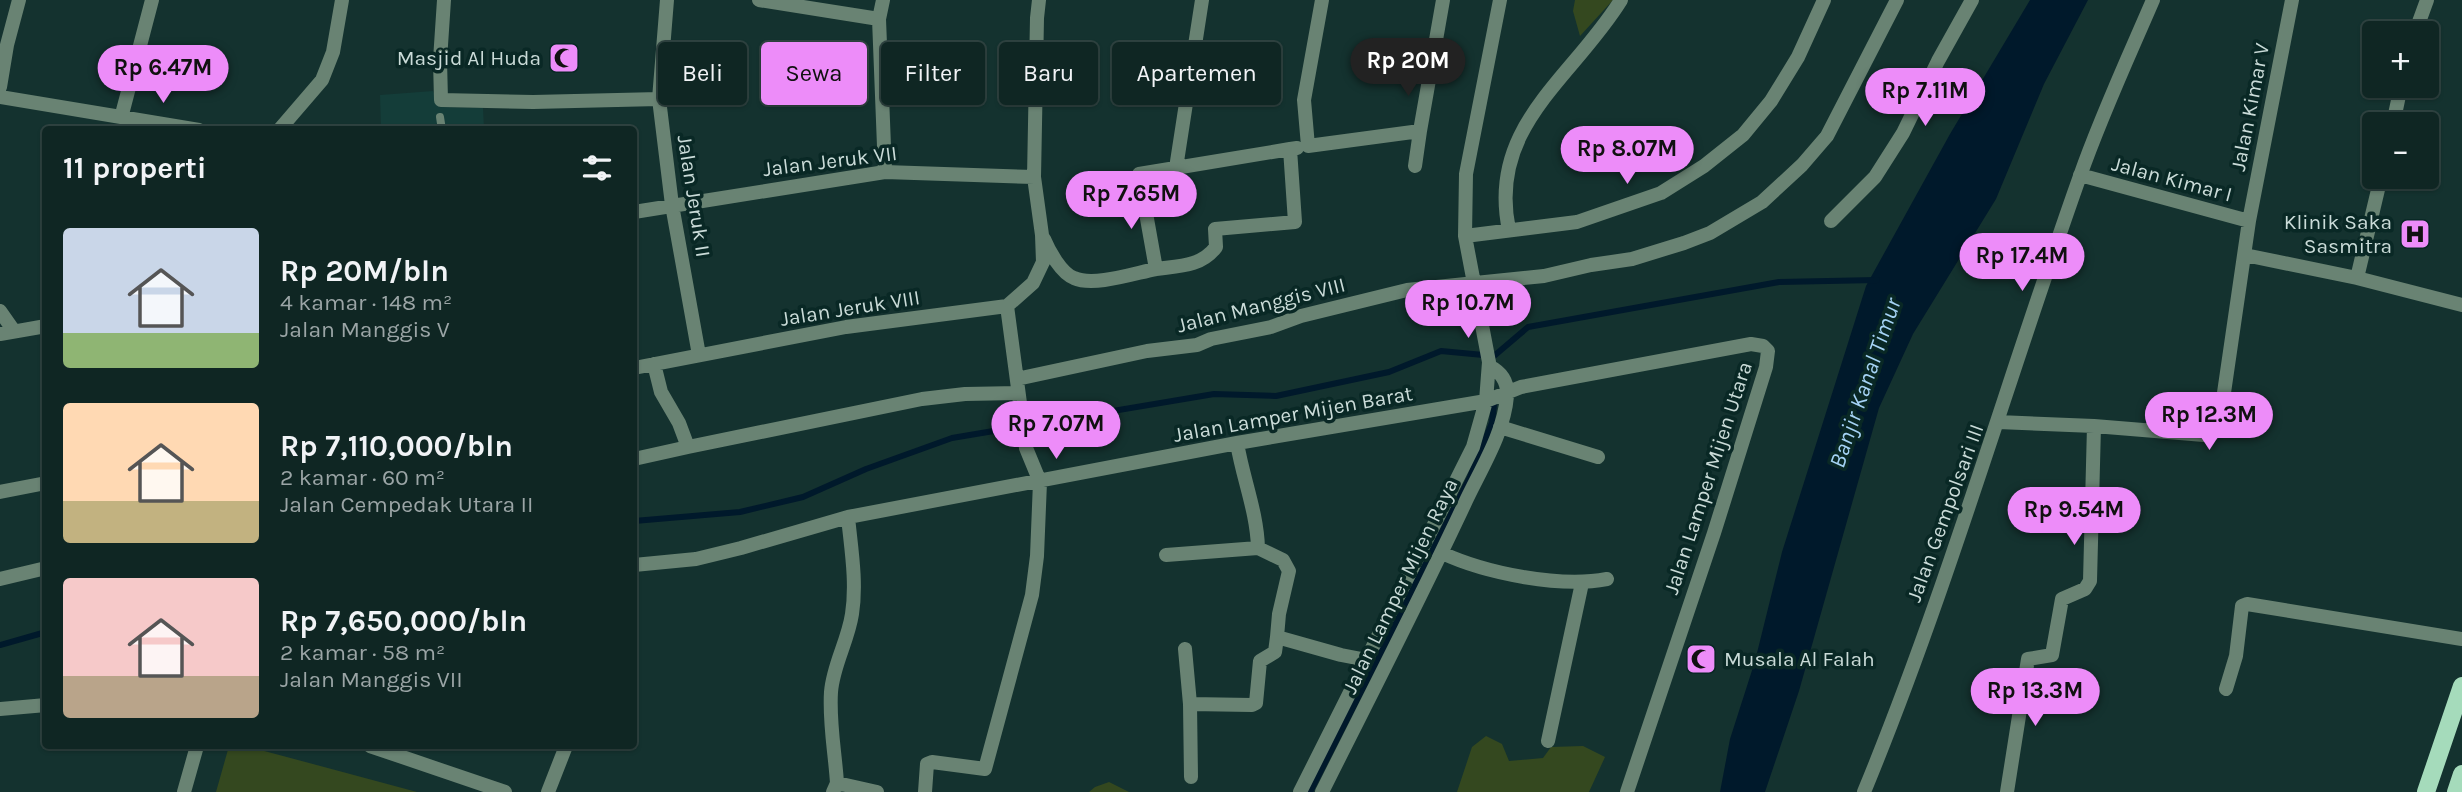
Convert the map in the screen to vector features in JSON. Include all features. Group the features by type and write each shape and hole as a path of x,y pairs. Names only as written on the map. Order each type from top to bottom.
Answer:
{"main road":[{"path":"2426,792 2457,718 2462,685"},
{"path":"2456,792 2462,774"}],"street":[{"path":"0,87 7,45 19,0"},
{"path":"121,124 152,0"},
{"path":"282,126 322,80 332,52 342,0"},
{"path":"444,0 440,60 441,100 533,102 658,99"},
{"name":"Jalan Jeruk II","path":"664,42 667,0"},
{"path":"759,0 879,19"},
{"path":"883,0 879,19 885,172"},
{"path":"925,792 927,764 932,762 982,770 987,766 1032,594 1037,556 1040,482 1026,448 1007,306 1033,283 1043,262 1034,177 1039,0"},
{"path":"1176,168 1202,0"},
{"path":"1308,142 1304,100 1322,0"},
{"path":"1415,166 1443,0"},
{"path":"1300,792 1473,447 1486,401 1489,364 1465,236 1465,174 1500,0"},
{"path":"1509,230 1504,206 1505,181 1510,157 1521,130 1535,108 1589,46 1621,0"},
{"path":"1465,236 1577,222 1661,193 1704,166 1743,135 1771,100 1798,57 1824,0"},
{"name":"Jalan Manggis VIII","path":"637,458 922,399 1018,386 1147,351 1197,345 1211,339 1271,327 1301,316 1407,290 1544,276 1657,252 1710,233 1762,202 1802,165 1827,136 1897,0"},
{"path":"1831,221 1854,200 1882,166 1903,132 1972,0"},
{"path":"1997,422 2080,175 2154,0"},
{"name":"Jalan Kimar V","path":"2249,221 2292,0"},
{"path":"2419,21 2427,0"},
{"path":"0,97 121,124 147,126"},
{"name":"Jalan Jeruk II","path":"660,105 672,205 699,355"},
{"path":"1156,270 1138,176 1140,173 1290,149 1308,142 1420,131"},
{"path":"1042,235 1066,273 1073,278 1100,280 1193,264 1208,256 1216,247 1215,229 1294,222 1290,149"},
{"name":"Jalan Jeruk VII","path":"637,211 885,172 1034,177"},
{"name":"Jalan Kimar I","path":"2080,175 2249,221 2245,255"},
{"path":"2357,278 2378,189"},
{"path":"2245,255 2357,278 2462,305"},
{"name":"Jalan Gempolsari III","path":"1864,792 1937,599 1997,422 2204,435 2215,432 2221,420 2245,255"},
{"name":"Jalan Jeruk VIII","path":"637,367 846,327 1007,306"},
{"path":"0,311 7,332 42,327"},
{"name":"Jalan Lamper Mijen Utara","path":"1507,394 1521,387 1751,344 1763,346 1768,351 1766,367 1714,533 1626,792"},
{"path":"654,364 661,392 679,423 688,447"},
{"path":"1489,364 1502,375 1507,394"},
{"name":"Jalan Lamper Mijen Barat","path":"637,565 707,556 848,517 1237,443 1486,401 1507,394"},
{"name":"Jalan Lamper Mijen Raya","path":"1322,792 1441,553 1500,427 1507,394"},
{"path":"2007,792 2028,659 2052,655 2062,599 2085,589 2090,581 2094,426"},
{"path":"1500,427 1598,457"},
{"path":"1237,443 1247,491 1253,503 1258,548"},
{"path":"0,492 42,483"},
{"path":"848,517 853,611 848,637 831,688 830,722 835,788 877,792"},
{"path":"1166,555 1258,548 1283,560 1289,571 1279,614 1275,652 1260,661 1256,703 1190,705"},
{"path":"1441,553 1466,564 1539,579 1582,583 1607,579"},
{"path":"0,579 42,569"},
{"path":"1548,741 1582,583"},
{"path":"2226,689 2236,656 2242,606 2247,604 2462,639"},
{"path":"1277,637 1367,660"},
{"path":"1185,649 1190,705 1191,777"},
{"path":"0,709 42,705"},
{"path":"184,792 196,749"},
{"path":"379,749 505,792"},
{"path":"548,792 565,749"}],"lane":[{"path":"440,117 441,126"}],"shaded area":[{"path":"433,91 439,107 483,108 484,126 381,126 380,95"}],"green space":[{"path":"1575,0 1613,0 1580,36 1573,11"},
{"path":"1486,736 1502,744 1509,761 1543,758 1551,747 1583,746 1605,757 1589,792 1457,792 1472,747"},
{"path":"228,749 257,749 417,792 216,792"},
{"path":"1109,782 1129,792 1089,792 1095,787"}],"water":[{"name":"Banjir Kanal Timur","path":"2030,0 2088,0 2044,84 1996,199 1913,334 1879,408 1799,691 1765,792 1720,792 1730,739 1755,661 1782,552 1866,286 1950,134"}],"waterway":[{"path":"637,521 740,512 803,497 866,469 952,438 1214,394 1276,396 1389,372 1441,351 1494,356 1528,327 1779,282 1877,280"},
{"path":"1310,792 1470,477 1492,423 1494,405"},
{"path":"0,645 42,633"}],"place":[{"name":"Masjid Al Huda","path":"564,58"},
{"name":"Klinik Saka Sasmitra","path":"2415,234"},
{"name":"Musala Al Falah","path":"1701,659"}]}
